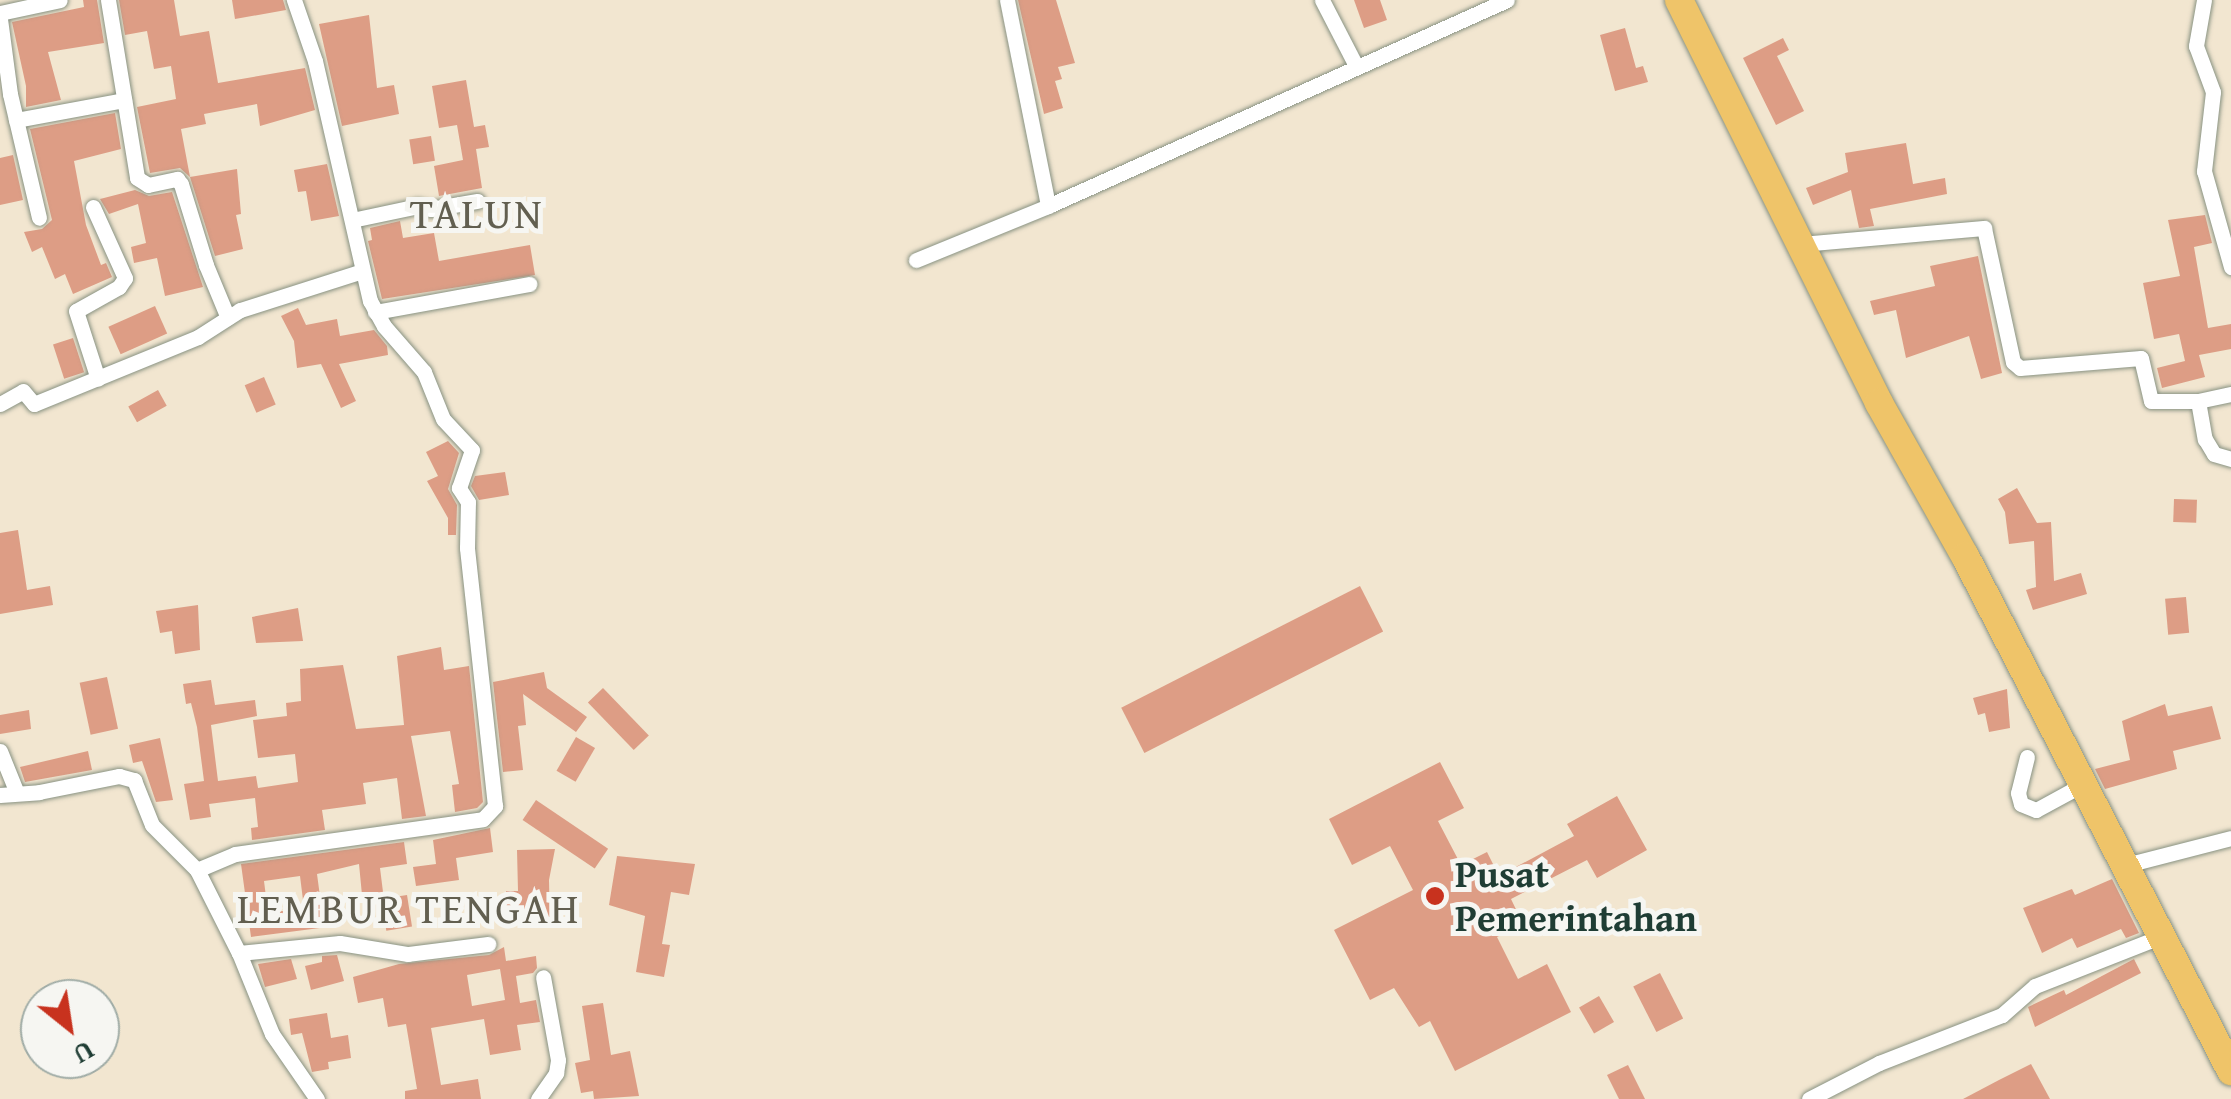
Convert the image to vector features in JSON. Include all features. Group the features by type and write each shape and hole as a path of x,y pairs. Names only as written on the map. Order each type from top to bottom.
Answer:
{"highway":[{"path":"1679,0 1879,403 1965,556 2231,1072"}],"street":[{"path":"39,218 16,120 5,95 0,16 60,0"},
{"path":"108,0 137,178 148,184 177,179 182,184 206,265 228,318"},
{"path":"197,870 235,854 483,819 494,811 467,548 468,502 459,488 472,450 443,420 424,372 375,312 362,271 315,60 294,0"},
{"path":"1007,0 1048,206"},
{"path":"1322,0 1356,66"},
{"path":"916,260 1048,206 1507,0"},
{"path":"2204,0 2196,46 2213,92 2204,171 2231,267"},
{"path":"16,120 124,100"},
{"path":"352,220 418,206 432,209 476,200"},
{"path":"94,207 125,278 120,287 76,311 98,379"},
{"path":"1800,244 1984,228 1990,240 2008,353 2020,368 2134,356 2143,365 2151,401 2198,401 2231,394"},
{"path":"0,404 24,391 34,404 198,337 228,318 298,288 362,271"},
{"path":"375,312 529,284"},
{"path":"2198,401 2205,439 2214,454 2231,460"},
{"path":"0,751 8,794 127,777 138,785 152,825 197,870 272,1034 317,1099"},
{"path":"2027,757 2018,793 2022,804 2036,810 2082,785"},
{"path":"2126,865 2231,838"},
{"path":"1810,1099 1879,1063 2002,1015 2036,986 2162,936"},
{"path":"238,953 340,943 408,954 488,944"},
{"path":"538,1099 556,1072 558,1060 543,977"}],"building":[{"path":"83,0 97,0 104,43 48,52 61,100 26,107 26,86 12,22 84,7"},
{"path":"119,0 174,0 180,36 209,31 218,83 305,68 315,110 260,126 257,104 204,114 206,124 181,129 190,177 180,168 150,173 137,107 176,99 171,66 154,69 147,31 125,35"},
{"path":"232,0 283,0 286,10 235,19"},
{"path":"1018,0 1056,0 1075,63 1058,67 1062,79 1055,81 1063,108 1044,114"},
{"path":"1354,0 1380,0 1387,20 1364,28"},
{"path":"369,15 377,88 394,85 399,114 342,126 319,24"},
{"path":"1625,28 1636,68 1643,66 1648,82 1615,91 1600,35"},
{"path":"1783,38 1789,50 1777,56 1804,111 1776,125 1743,58"},
{"path":"466,80 474,127 485,125 489,147 476,149 482,188 439,196 434,166 463,160 457,125 439,128 432,86"},
{"path":"115,113 121,149 74,161 86,225 101,265 106,263 112,277 73,294 65,274 55,279 42,247 32,252 24,232 42,229 52,220 30,129"},
{"path":"431,136 435,161 413,164 409,139"},
{"path":"1906,143 1913,184 1945,178 1947,194 1870,209 1874,226 1859,228 1851,190 1813,205 1806,188 1848,172 1845,153"},
{"path":"13,155 23,200 0,205 0,158"},
{"path":"327,164 339,216 311,221 306,191 298,192 294,170"},
{"path":"237,169 241,214 236,215 243,249 215,256 190,177"},
{"path":"135,190 149,196 172,192 203,287 165,296 157,258 134,263 131,247 146,243 138,204 109,214 100,199"},
{"path":"2205,215 2212,243 2194,247 2208,328 2231,324 2231,349 2199,355 2205,377 2162,388 2157,368 2185,361 2179,334 2154,339 2143,283 2180,276 2168,220"},
{"path":"400,221 403,238 434,233 439,261 530,245 535,275 382,299 368,241 372,240 370,228"},
{"path":"1978,256 2002,373 1981,379 1969,336 1906,358 1896,310 1874,315 1870,301 1935,286 1930,266"},
{"path":"155,306 167,333 121,354 108,327"},
{"path":"298,308 306,325 337,319 340,336 374,330 387,346 388,355 339,364 356,401 341,408 321,364 297,368 294,341 281,316"},
{"path":"73,338 84,372 64,379 53,344"},
{"path":"264,377 276,405 256,413 245,385"},
{"path":"158,390 167,406 137,422 128,406"},
{"path":"448,441 459,453 448,489 457,505 456,535 448,535 448,518 427,481 438,476 426,452"},
{"path":"505,472 509,495 479,500 471,486 475,476"},
{"path":"2017,488 2037,523 2051,522 2054,581 2081,573 2087,594 2033,610 2026,590 2036,587 2034,541 2009,544 2005,512 1998,499"},
{"path":"2174,499 2197,500 2196,523 2173,522"},
{"path":"18,530 27,590 50,586 53,605 0,614 0,533"},
{"path":"1360,586 1383,631 1144,753 1121,708"},
{"path":"2186,597 2189,633 2168,635 2165,599"},
{"path":"198,605 200,650 175,654 172,631 160,633 156,611"},
{"path":"298,608 303,641 256,643 252,617"},
{"path":"441,647 444,670 469,666 483,802 477,808 455,812 452,785 459,784 450,731 411,736 426,816 402,819 397,778 363,783 366,804 322,810 325,830 252,840 251,828 258,827 255,798 209,804 211,817 190,820 184,784 204,781 197,727 191,703 186,704 183,684 211,680 215,705 255,700 257,716 211,725 218,781 256,776 258,788 298,782 295,754 258,758 253,720 287,716 286,703 301,701 300,669 343,665 356,729 404,725 397,656"},
{"path":"544,672 547,688 587,717 576,732 523,694 526,725 518,726 523,770 503,772 493,682"},
{"path":"107,677 118,729 91,735 80,683"},
{"path":"603,688 649,735 634,750 588,703"},
{"path":"2007,689 2010,728 1989,732 1985,713 1978,715 1973,698"},
{"path":"2165,704 2168,716 2212,706 2221,739 2173,751 2177,769 2105,789 2095,769 2130,760 2122,721"},
{"path":"29,710 31,729 0,734 0,715"},
{"path":"576,737 595,748 576,782 556,771"},
{"path":"160,738 173,800 156,802 142,761 133,763 129,745"},
{"path":"88,751 92,770 25,782 20,767"},
{"path":"1440,762 1464,808 1438,821 1461,865 1487,852 1499,876 1574,836 1567,824 1617,796 1647,850 1597,878 1587,860 1511,899 1523,924 1497,937 1518,979 1547,964 1571,1012 1455,1071 1430,1021 1419,1027 1394,988 1370,1000 1334,930 1413,890 1390,846 1352,865 1329,819"},
{"path":"536,800 608,849 595,869 523,820"},
{"path":"490,828 493,852 456,858 459,880 416,886 413,867 436,864 433,840"},
{"path":"404,842 407,864 380,868 383,892 362,895 359,864 317,874 321,904 343,901 343,925 251,937 241,864","holes":["300,876 304,908 268,913 264,881"]},
{"path":"555,849 549,880 550,926 530,927 530,910 506,911 506,891 518,891 517,850"},
{"path":"617,856 695,864 689,895 671,892 662,944 670,945 664,977 636,972 645,916 609,905"},
{"path":"2112,879 2139,933 2126,938 2121,929 2077,948 2072,938 2042,953 2023,908 2072,889 2075,895"},
{"path":"407,895 412,927 386,931 381,899"},
{"path":"504,947 506,961 536,956 537,968 533,973 516,976 520,1003 536,1000 540,1022 517,1025 521,1050 490,1055 484,1019 431,1028 441,1085 478,1079 481,1099 405,1099 405,1091 417,1089 406,1024 388,1027 383,998 358,1003 353,977 399,964 489,955","holes":["500,969 505,1000 472,1006 467,975"]},
{"path":"337,955 344,981 311,990 305,966 322,962 322,956"},
{"path":"291,959 297,979 265,987 258,964"},
{"path":"2134,959 2141,973 2035,1027 2028,1007 2064,990 2066,995"},
{"path":"1660,973 1683,1018 1656,1032 1633,987"},
{"path":"1599,996 1614,1022 1594,1033 1579,1008"},
{"path":"603,1003 611,1055 630,1051 639,1096 594,1099 593,1091 581,1093 575,1063 590,1060 582,1006"},
{"path":"327,1013 331,1038 348,1035 351,1058 328,1062 329,1069 312,1072 302,1033 291,1035 289,1019"},
{"path":"2031,1064 2050,1099 1963,1099 1999,1080"},
{"path":"1628,1065 1645,1099 1619,1099 1607,1075"}],"place":[{"name":"Pusat Pemerintahan","path":"1435,896"}],"district":[{"name":"TALUN","path":"477,213"},
{"name":"LEMBUR TENGAH","path":"409,908"}]}
